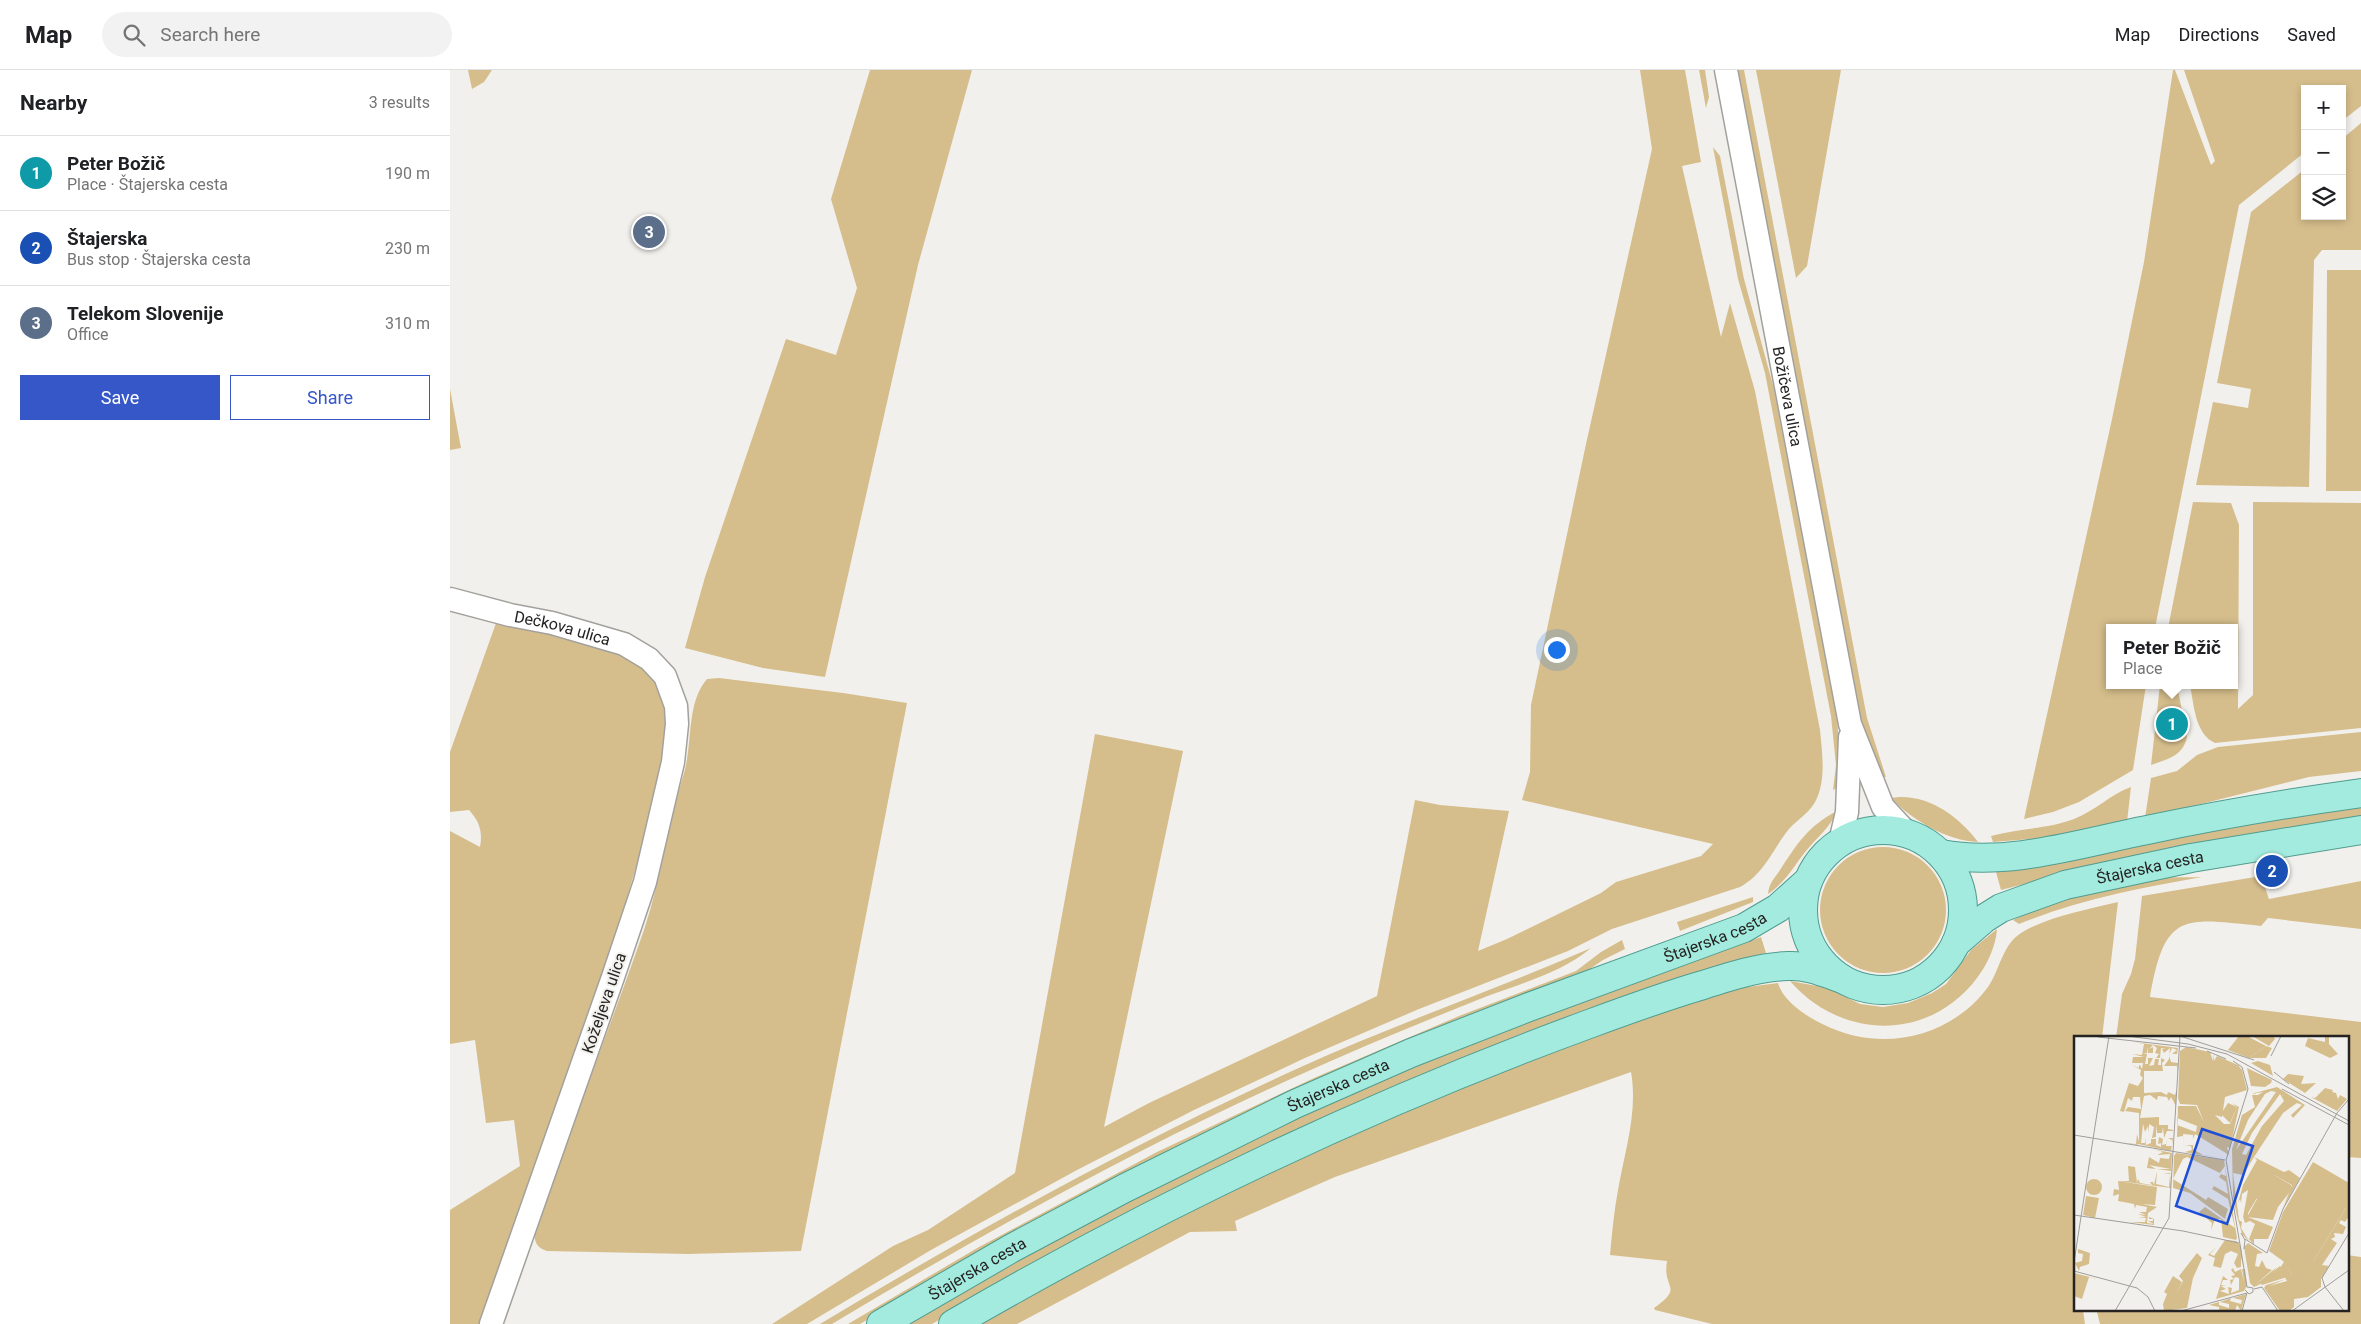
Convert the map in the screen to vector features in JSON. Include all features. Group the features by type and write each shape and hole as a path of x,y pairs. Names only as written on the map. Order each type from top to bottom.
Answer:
{"main road":[{"path":"1941,854 1981,858 2034,852 2212,817 2361,793"},
{"name":"Štajerska cesta","path":"880,1324 1069,1217 1238,1131 1353,1078 1479,1026 1736,932 1778,908 1808,880 1821,858 1840,842 1857,834 1873,830 1907,833 1922,840 1941,854 1954,872 1962,894 1962,919 1956,943"},
{"name":"Štajerska cesta","path":"954,1324 1127,1228 1244,1170 1377,1109 1503,1057 1681,991 1743,973 1777,967 1801,966 1872,989 1888,990 1906,986 1921,980 1936,970 1956,943 1984,918 2001,908 2056,887 2175,861 2361,830"},
{"name":"Štajerska cesta","path":"1808,880 1803,906 1806,931 1812,948 1820,960 1840,978"}],"street":[{"name":"Božičeva ulica","path":"1726,70 1850,724 1883,808 1907,833"},
{"name":"Dečkova ulica","path":"450,599 510,616 552,623 624,644 649,658 665,676"},
{"name":"Koželjeva ulica","path":"491,1324 614,977 645,882 673,762 677,724 676,706 665,676"},
{"name":"Božičeva ulica","path":"1840,842 1847,812 1850,724"}],"shaded area":[{"path":"468,70 492,70 484,82 472,89"},
{"path":"870,70 972,70 918,265 825,677 763,668 685,648 705,577 786,339 836,355 857,288 831,199"},
{"path":"1640,70 1685,70 1701,162 1682,166 1721,337 1730,303 1755,391 1820,730 1823,764 1822,782 1815,803 1789,829 1768,861 1756,875 1740,887 1612,929 1568,951 1419,1009 1305,1058 1194,1110 1077,1170 931,1250 807,1324 772,1324 893,1246 928,1230 1015,1173 1095,734 1183,751 1104,1127 1149,1103 1377,996 1415,800 1440,805 1509,811 1478,951 1507,939 1601,893 1616,882 1701,856 1713,844 1522,800 1530,772 1531,705 1586,444 1652,149"},
{"path":"1699,70 1705,70 1709,97 1706,108"},
{"path":"1738,70 1744,70 1867,718 1886,777 1879,777 1861,718"},
{"path":"1756,70 1841,70 1807,266 1796,278"},
{"path":"2173,70 2175,70 2211,165 2215,161 2184,70 2361,70 2361,106 2346,118 2346,85 2301,85 2301,155 2239,205 2156,624 2106,624 2106,689 2145,689 2133,770 2079,802 2053,812 2024,819 2112,419 2144,262"},
{"path":"2361,123 2361,250 2322,250 2314,260 2309,487 2196,485 2213,402 2248,408 2251,389 2217,383 2251,212 2301,172 2301,220 2346,220 2346,136"},
{"path":"1713,147 1720,156 1744,279 1774,389 1837,714 1841,786 1833,790 1836,765 1831,716 1765,373 1738,279"},
{"path":"2327,270 2361,270 2361,491 2326,491"},
{"path":"450,389 461,448 450,450"},
{"path":"2193,502 2231,503 2239,525 2238,709 2253,695 2253,502 2361,503 2361,728 2215,743 2208,739 2199,726 2191,689 2238,689 2238,624 2169,624"},
{"path":"496,623 575,638 604,646 638,664 659,685 669,717 658,792 604,976 480,1324 450,1324 450,1210 520,1166 514,1120 486,1123 475,1040 450,1044 450,831 480,847 481,836 478,822 469,810 450,812 450,752"},
{"path":"719,678 907,703 801,1251 688,1254 547,1251 540,1248 537,1244 534,1231 631,968 650,911 687,761 696,700 700,689 707,679"},
{"path":"2160,689 2178,689 2187,737 2185,743 2182,749 2174,756 2151,765"},
{"path":"2361,732 2361,771 2309,777 2145,818 2151,778 2177,771 2197,755 2218,747"},
{"path":"2131,787 2127,822 2044,838 1993,842 1991,836 2054,825 2074,819"},
{"path":"1899,797 1922,800 1933,804 1962,824 1978,842 1954,838 1931,828 1909,814 1891,798"},
{"path":"2361,804 2361,819 2098,865 2001,890 1996,872 2154,839"},
{"path":"1837,811 1827,827 1785,879 1768,894 1772,881 1804,836 1818,823"},
{"path":"1883,847 1907,851 1928,865 1942,886 1946,910 1942,934 1928,955 1907,969 1883,973 1859,969 1838,955 1824,934 1820,910 1824,886 1838,865 1859,851"},
{"path":"2261,876 2269,899 2361,881 2361,929 2268,918 2261,926 2196,922 2182,926 2171,935 2163,948 2150,997 2361,1022 2361,1158 2348,1157 2348,1036 2116,1036 2122,994 2135,959 2142,896"},
{"path":"2202,877 2086,901 2019,924 2013,920 2044,906 2111,885 2152,878"},
{"path":"1753,897 1753,902 1680,931 1677,922"},
{"path":"2118,902 2102,1036 2074,1036 2074,1312 2083,1312 2085,1324 1712,1324 1655,1310 1654,1308 1663,1301 1670,1291 1666,1270 1667,1261 1610,1255 1613,1222 1632,1116 1633,1087 1631,1072 1335,1177 1235,1221 1237,1231 1190,1232 1017,1324 976,1324 1201,1203 1430,1098 1620,1024 1732,989 1778,983 1786,998 1807,1016 1831,1028 1852,1035 1874,1039 1895,1038 1917,1035 1937,1028 1973,1004 1988,987 2005,951 2021,933 2043,922"},
{"path":"1997,929 1990,955 1977,978 1957,999 1935,1014 1910,1023 1885,1026 1859,1023 1834,1014 1811,1000 1790,981 1828,988 1860,1004 1883,1007 1908,1003 1932,993 1946,984 1971,950"},
{"path":"1761,937 1766,953 1742,960 946,1316 932,1324 902,1324 994,1270 1289,1120 1486,1035"},
{"path":"1622,940 1625,949 1603,960 1584,973 983,1252 860,1324 848,1324 979,1247 1157,1152 1314,1078 1459,1016 1576,971 1601,952"},
{"path":"1591,948 1565,965 1536,979 1475,1001 1362,1047 1176,1133 1002,1225 832,1324 820,1324 994,1223 1171,1129 1292,1071 1366,1039"},
{"path":"2348,1255 2361,1257 2361,1324 2100,1324 2097,1312 2348,1312"}],"place":[{"name":"Telekom Slovenije","path":"649,232"},
{"name":"Peter Božič","path":"2172,724"},
{"name":"Štajerska","path":"2272,871"}]}
